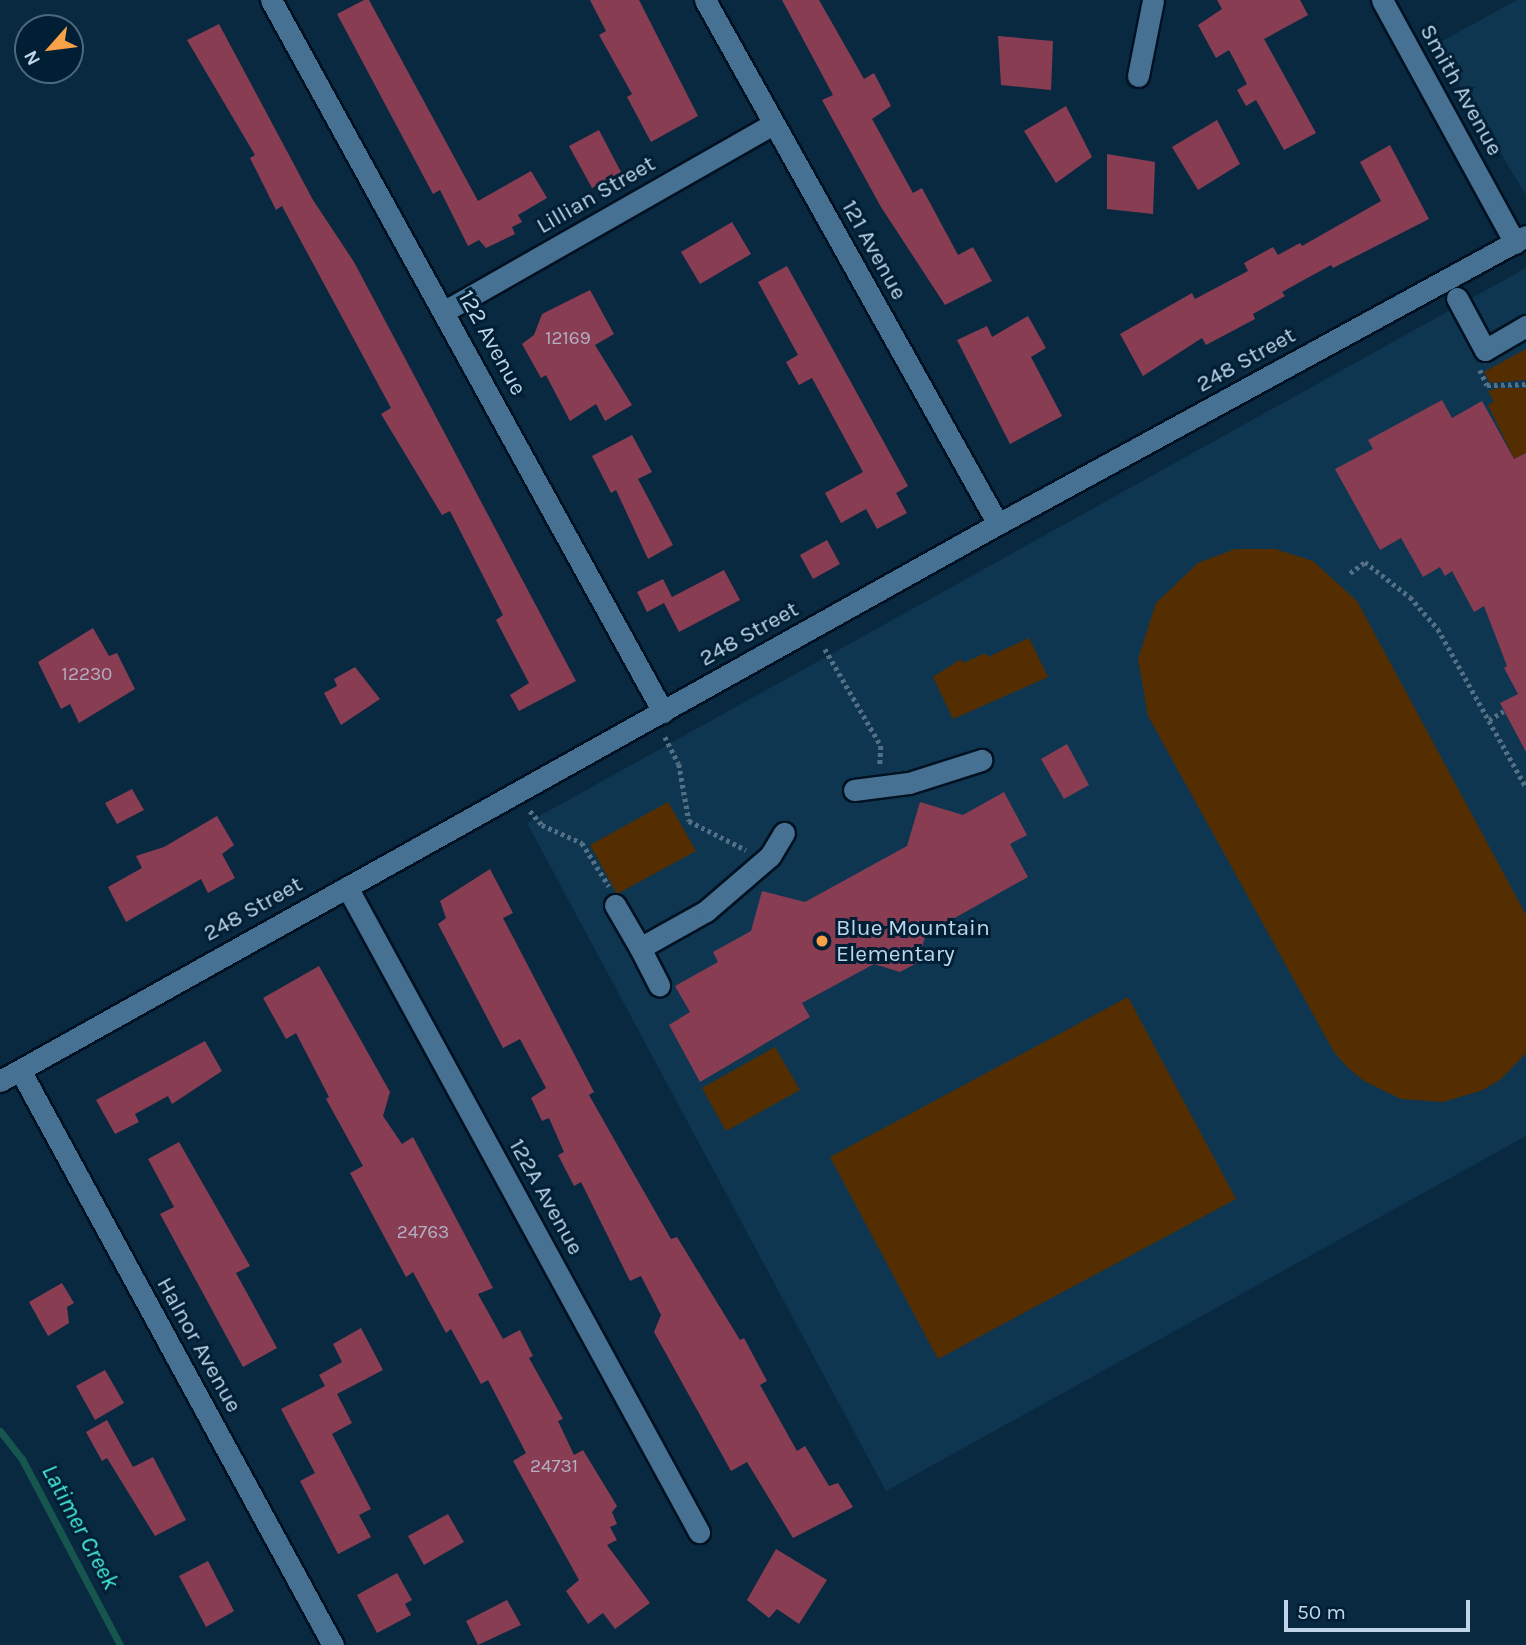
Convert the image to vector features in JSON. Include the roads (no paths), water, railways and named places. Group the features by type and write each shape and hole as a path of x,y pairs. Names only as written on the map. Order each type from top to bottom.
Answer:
{"street":[{"name":"122 Avenue","path":"271,0 445,311 663,712"},
{"name":"121 Avenue","path":"705,0 998,524"},
{"path":"1138,76 1153,0"},
{"name":"Smith Avenue","path":"1382,0 1520,240"},
{"name":"Lillian Street","path":"445,311 773,124"},
{"name":"248 Street","path":"0,1081 998,524 1520,240"},
{"path":"1457,298 1485,350 1526,326"},
{"path":"853,790 879,789 982,760"},
{"path":"640,948 706,911 765,861 784,834"},
{"name":"122A Avenue","path":"346,887 699,1532"},
{"path":"615,905 659,985"},
{"name":"Halnor Avenue","path":"20,1070 333,1645"}],"waterway":[{"name":"Latimer Creek","path":"0,1431 22,1459 120,1645"}],"place":[{"name":"Blue Mountain Elementary","path":"822,941"}]}
